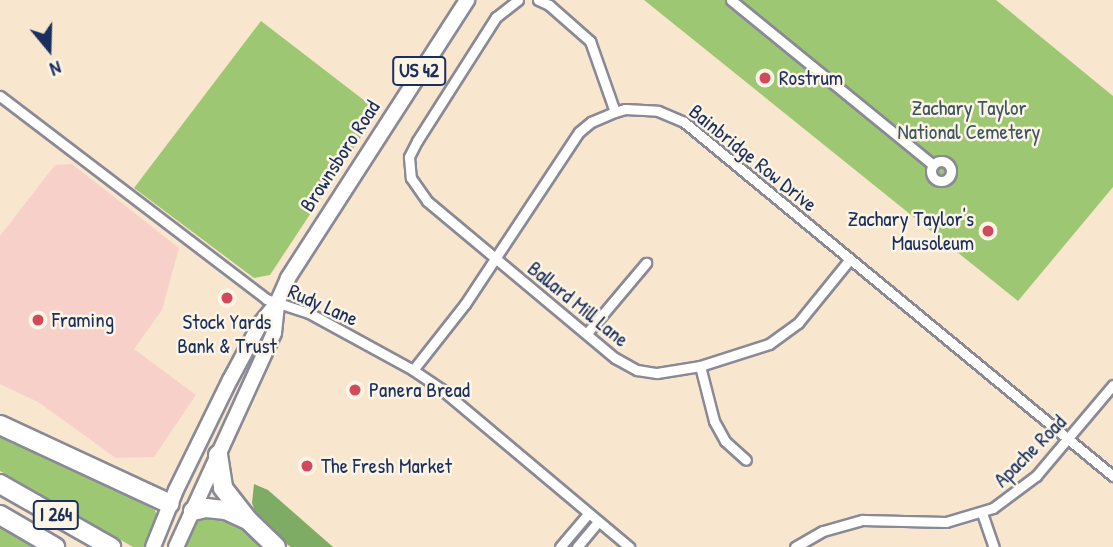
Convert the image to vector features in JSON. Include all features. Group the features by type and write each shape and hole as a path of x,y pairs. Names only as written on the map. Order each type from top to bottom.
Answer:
{"highway":[{"path":"0,425 170,504"},
{"path":"218,455 223,488 248,520 276,547"},
{"name":"I 264","path":"0,484 111,547"},
{"path":"193,511 206,508 226,510 248,520"},
{"name":"I 264","path":"0,515 55,547"}],"main road":[{"name":"Brownsboro Road","path":"155,541 170,504 250,342 277,303 321,224 467,0"},
{"name":"Brownsboro Road","path":"176,547 274,333 277,303"},
{"path":"170,504 193,511"}],"street":[{"name":"Ballard Mill Lane","path":"517,0 496,17 430,118 412,149 409,173 427,201 614,358 637,370 657,373 700,366 753,350 782,336 797,323 850,259"},
{"path":"538,0 550,5 590,41 615,112"},
{"path":"731,0 933,165"},
{"name":"Rudy Lane","path":"0,96 265,299 309,313 413,370 441,389 629,547"},
{"name":"Bainbridge Row Drive","path":"413,370 449,326 574,138 591,122 615,112 658,110 684,122 1113,476"},
{"path":"587,333 646,263"},
{"path":"700,366 714,421 725,441 746,460"},
{"name":"Apache Road","path":"795,547 823,531 862,520 946,522 982,513 1021,490 1069,439 1113,385"},
{"path":"982,513 994,547"},
{"path":"560,547 588,514"},
{"path":"577,547 598,522"}],"shaded area":[{"path":"72,164 179,248 162,310 134,349 196,395 154,457 116,458 38,402 0,384 0,236 55,165"}],"green space":[{"name":"Zachary Taylor National Cemetery","path":"644,0 996,0 1113,96 1113,187 1018,301"},
{"path":"261,21 378,111 270,275 254,278 134,188"},
{"path":"0,432 155,510 158,518 144,547 133,547 0,471"},
{"path":"254,484 268,490 333,547 291,547 260,526 252,503"},
{"path":"200,515 217,516 245,528 264,547 186,547"},
{"path":"0,527 35,547 0,547"}],"place":[{"name":"Rostrum","path":"765,78"},
{"name":"Zachary Taylor's Mausoleum","path":"988,231"},
{"name":"Stock Yards Bank & Trust","path":"227,298"},
{"name":"Framing","path":"38,320"},
{"name":"Panera Bread","path":"355,390"},
{"name":"The Fresh Market","path":"307,466"}]}
